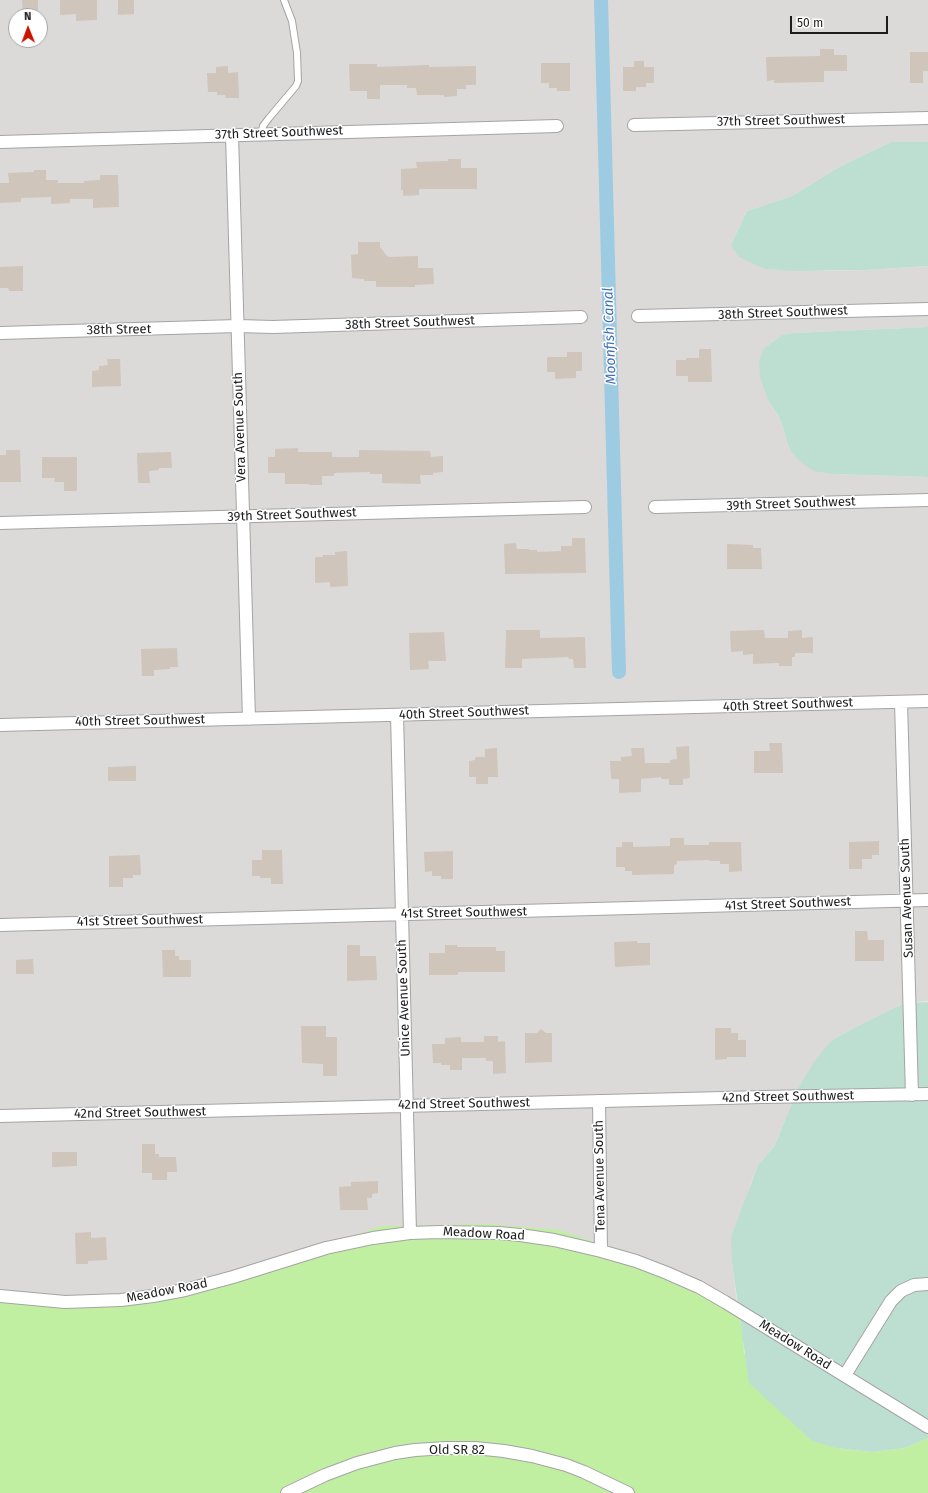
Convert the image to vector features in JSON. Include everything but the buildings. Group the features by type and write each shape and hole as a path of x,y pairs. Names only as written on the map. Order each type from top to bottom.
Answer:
{"street":[{"name":"37th Street Southwest","path":"634,125 928,118"},
{"name":"37th Street Southwest","path":"0,142 558,126"},
{"name":"Vera Avenue South","path":"232,135 249,718"},
{"name":"38th Street Southwest","path":"638,316 928,309"},
{"name":"38th Street Southwest","path":"238,326 288,326 581,317"},
{"name":"38th Street","path":"0,333 238,326"},
{"name":"39th Street Southwest","path":"655,507 928,500"},
{"name":"39th Street Southwest","path":"0,523 584,507"},
{"name":"40th Street Southwest","path":"0,725 928,701"},
{"name":"Susan Avenue South","path":"901,702 912,1095"},
{"name":"Unice Avenue South","path":"397,715 410,1233"},
{"name":"41st Street Southwest","path":"0,925 928,900"},
{"name":"42nd Street Southwest","path":"0,1116 928,1094"},
{"name":"Tena Avenue South","path":"599,1101 601,1251"},
{"name":"Meadow Road","path":"0,1296 65,1302 83,1302 153,1296 185,1290 233,1277 326,1248 373,1238 410,1233 500,1233 554,1240 601,1251 661,1270 699,1288 726,1302 928,1427"},
{"path":"845,1375 891,1301 901,1291 914,1285 928,1284"},
{"name":"Old SR 82","path":"287,1493 324,1475 370,1459 415,1450 447,1448 504,1451 532,1456 566,1465 628,1493"}],"lane":[{"path":"260,134 263,126 296,86 298,81 297,53 292,21 284,0"}],"shaded area":[{"path":"0,0 928,0 928,142 891,142 839,167 792,196 747,211 731,245 765,269 832,271 928,266 928,327 793,333 782,335 764,348 768,400 778,415 786,439 834,474 928,477 928,1001 904,1003 832,1040 798,1088 775,1145 758,1165 750,1185 732,1263 737,1302 721,1293 270,1266 176,1293 73,1299 0,1291"}],"green space":[{"path":"891,142 928,142 928,266 866,270 795,271 765,269 739,257 731,245 747,211 792,196 839,167"},
{"path":"928,327 928,477 834,474 814,471 803,464 792,453 778,415 768,400 760,377 759,361 764,348 782,335 793,333"},
{"path":"928,1002 928,1438 905,1448 872,1452 836,1448 812,1441 749,1383 732,1263 731,1237 758,1165 775,1145 798,1088 816,1059 832,1040 856,1027 904,1003"},
{"path":"488,1224 559,1230 629,1254 721,1293 737,1302 744,1353 836,1448 872,1452 905,1448 928,1438 928,1493 0,1493 0,1291 19,1297 139,1298 270,1266 381,1226"}],"waterway":[{"name":"Moonfish Canal","path":"601,0 619,672"}]}
